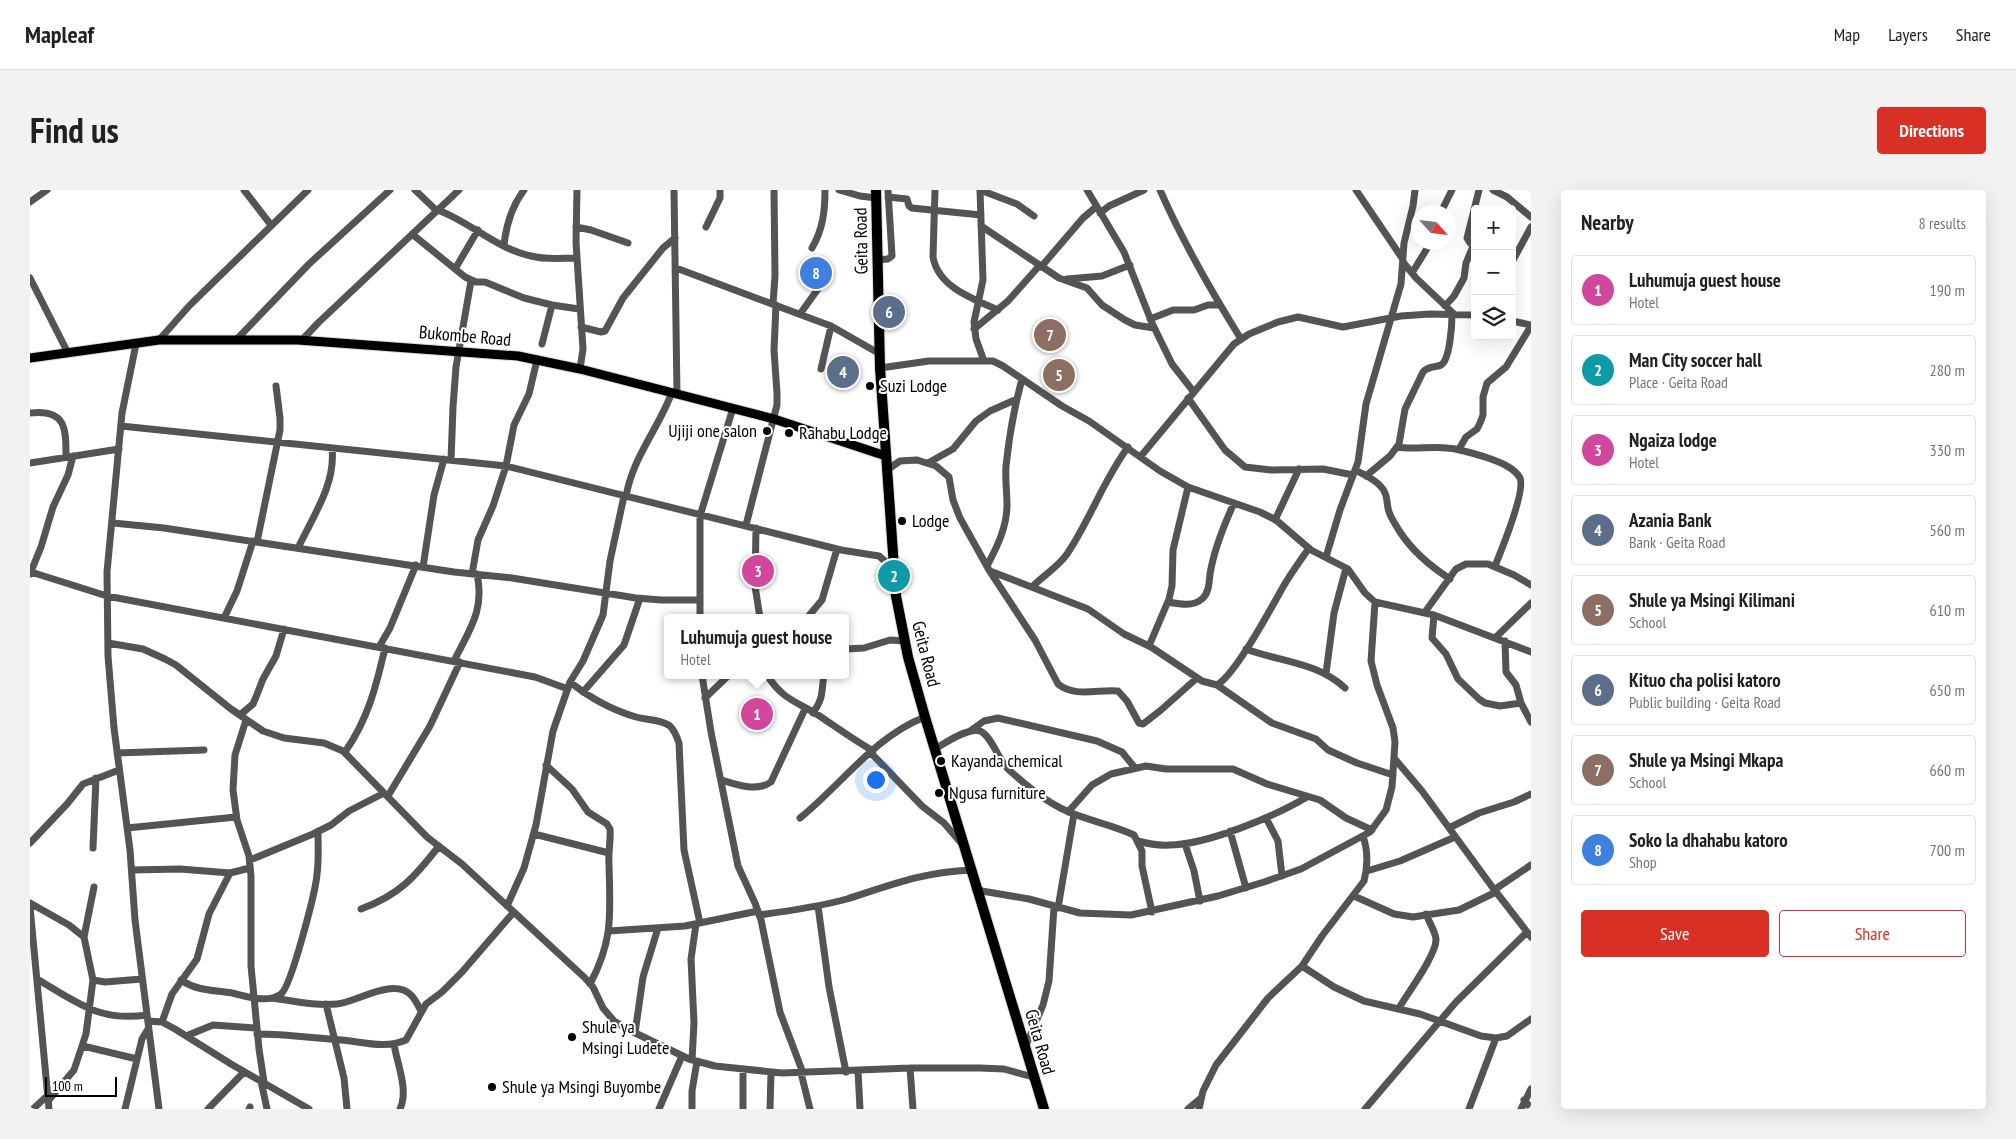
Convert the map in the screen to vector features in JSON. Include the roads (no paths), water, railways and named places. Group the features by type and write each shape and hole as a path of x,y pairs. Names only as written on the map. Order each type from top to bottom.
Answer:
{"highway":[{"name":"Geita Road","path":"876,194 880,368 896,596 905,641 934,749 1044,1109"}],"main road":[{"name":"Bukombe Road","path":"30,358 159,340 302,340 518,356 580,368 774,419 886,456"}],"street":[{"path":"30,202 47,190"},
{"path":"244,190 271,225"},
{"path":"159,340 190,305 308,190"},
{"path":"236,340 309,264 390,190"},
{"path":"415,190 437,210 504,245 531,256 578,258"},
{"path":"302,340 459,190"},
{"path":"504,245 508,222 513,208 524,190"},
{"path":"577,190 576,227 579,310 583,349 580,368"},
{"path":"507,906 524,868 534,834 553,730 569,686 583,661 603,615 610,561 630,479 643,447 674,393 676,268 674,190"},
{"path":"706,227 720,198 720,190"},
{"path":"746,525 774,419 778,393 774,350 776,268 774,190"},
{"path":"812,248 821,228 824,214 825,190"},
{"path":"839,190 860,196 876,194"},
{"path":"935,190 935,267 947,282 978,301 998,310"},
{"path":"984,360 974,329 983,280 980,190 1017,204 1034,216"},
{"path":"1087,190 1130,265 1150,319 1172,364 1216,438 1240,464 1252,469 1323,469 1366,476 1383,488 1386,493 1388,510 1400,532 1412,548 1424,561 1450,579"},
{"path":"974,329 1008,301 1083,218 1144,190"},
{"path":"1160,190 1219,305 1241,339"},
{"path":"1356,190 1412,273 1453,314"},
{"path":"1326,557 1360,452 1366,404 1401,284 1404,243 1415,190"},
{"path":"1444,205 1452,190"},
{"path":"1475,205 1479,190"},
{"path":"1493,190 1507,197 1531,218"},
{"path":"877,260 888,259 892,256 888,193 907,199 909,206 912,208 981,215"},
{"path":"1471,220 1466,238 1471,243"},
{"path":"981,226 1040,266 1064,280 1087,288 1107,309 1135,325 1154,328"},
{"path":"576,227 591,230 628,243"},
{"path":"1516,254 1531,227"},
{"path":"455,270 478,230"},
{"path":"412,234 455,270 472,281 485,282 524,298 579,310"},
{"path":"581,327 601,332 606,331 623,298 662,248 675,238"},
{"path":"1412,273 1425,250"},
{"path":"1444,306 1454,296 1464,278 1466,263 1471,250"},
{"path":"1064,280 1102,276 1130,265"},
{"path":"676,268 746,296 774,304 831,326 880,354"},
{"path":"800,314 826,276"},
{"path":"30,278 68,353"},
{"path":"345,752 361,728 368,711 377,684 382,648 420,566 434,495 448,459 459,351 472,281"},
{"path":"542,344 552,305"},
{"path":"1150,319 1173,310 1194,310 1219,305"},
{"path":"1366,476 1390,456 1397,447 1401,439 1405,409 1423,372 1426,368 1441,365 1444,362 1453,314"},
{"path":"1140,456 1234,344 1278,322 1298,317 1343,327 1390,317 1471,315"},
{"path":"1459,449 1466,437 1480,423 1483,397 1488,383 1506,367 1531,326 1516,322"},
{"path":"821,369 831,326"},
{"path":"136,344 130,366 121,426 108,572 108,643 116,753 132,870 134,920 159,1109"},
{"path":"132,870 180,869 230,873 331,825 349,811 386,795 430,726 476,620 480,598 475,574 478,540 493,506 506,466 514,425 529,394 537,360"},
{"path":"880,368 929,361 993,361 1004,366 1062,406 1089,421 1128,447 1160,471 1188,487 1260,512 1275,520 1309,548 1346,568 1352,573 1365,593 1375,602 1425,612 1531,652"},
{"path":"988,568 1005,524 1007,505 1006,468 1022,379"},
{"path":"224,618 237,590 255,541 278,441 280,418 276,386"},
{"path":"928,463 953,449 976,422 990,411 1017,399"},
{"path":"700,614 700,516 733,408"},
{"path":"30,413 52,414 59,418 65,430 69,457 68,475 50,515 41,546 30,573 108,596 540,678 569,686 636,717 671,727 676,734 679,744 684,850 698,923 692,959 694,1023 692,1109"},
{"path":"121,426 506,466 700,516 746,525 837,549 879,556 894,569"},
{"path":"1033,586 1066,556 1108,476 1128,447"},
{"path":"1397,447 1416,450 1435,447 1459,449 1501,463 1510,468 1520,478 1522,485 1517,504 1495,566"},
{"path":"298,548 324,498 334,461 332,448"},
{"path":"30,463 119,449"},
{"path":"887,470 900,461 917,460 928,463 945,472 949,477 953,500 960,518 988,568 1024,621 1058,684 1063,688 1079,692 1118,691 1127,701 1139,723 1143,724 1197,678"},
{"path":"1275,520 1299,469"},
{"path":"1149,646 1168,602 1172,586 1174,542 1188,487"},
{"path":"1168,602 1192,604 1202,600 1208,592 1211,570 1220,538 1234,503"},
{"path":"113,523 164,528 640,598 678,601 700,600"},
{"path":"756,528 755,586 759,614"},
{"path":"1216,685 1220,683 1246,649 1274,605 1283,586 1309,548"},
{"path":"810,614 822,600 837,549"},
{"path":"1425,612 1456,568 1466,564 1488,564 1495,566 1531,585"},
{"path":"988,568 1088,609 1124,634 1149,646 1197,678 1216,685 1272,723 1316,740 1328,750 1358,763 1393,775"},
{"path":"1326,673 1334,613 1346,568"},
{"path":"583,692 624,645 640,598"},
{"path":"976,890 1029,899 1080,913 1104,916 1131,915 1152,912 1200,900 1282,876 1364,836 1372,830 1386,810 1392,787 1395,742 1393,728 1377,685 1372,661 1375,602"},
{"path":"1496,638 1531,603"},
{"path":"1434,615 1432,638 1444,650 1453,670 1470,691 1485,703 1491,705 1500,706 1521,703"},
{"path":"267,1109 262,1082 253,998 250,864 236,817 233,790 235,755 243,718 253,704 263,679 276,656 284,629"},
{"path":"849,649 864,648 890,640 905,641"},
{"path":"1505,642 1506,672 1516,685 1521,703 1531,722"},
{"path":"108,643 143,649 165,659 198,682 243,718 273,735 324,743 345,752 438,846 462,864 590,984 614,1021 682,1056 715,1066 771,1072 846,1072 910,1068 1004,1069 1033,1077"},
{"path":"1246,649 1316,668 1326,673 1345,688"},
{"path":"703,679 738,866 759,913 780,1012 802,1073 810,1109"},
{"path":"705,698 725,679"},
{"path":"770,679 792,701 813,712 872,752 922,806 944,823 963,846"},
{"path":"813,712 821,702 824,692 824,679"},
{"path":"721,780 753,787 766,786 771,782 805,709"},
{"path":"800,818 872,752 908,723 925,717"},
{"path":"970,732 984,720 998,718 1097,741 1122,752 1135,768"},
{"path":"934,749 975,730 982,732 987,737 1000,761 1034,790 1071,813 1125,830 1134,835 1142,851 1142,866 1152,912"},
{"path":"116,753 204,750"},
{"path":"1365,1109 1456,1002 1530,935 1495,891 1422,791 1394,758"},
{"path":"546,765 572,789 588,812 609,826 609,931 601,963 590,984"},
{"path":"1025,1048 1043,1005 1049,980 1056,907 1071,813 1082,795 1102,778 1110,774 1146,766 1166,769 1233,768 1267,784 1320,800 1346,818 1372,830"},
{"path":"30,843 83,784 119,770"},
{"path":"93,848 96,778"},
{"path":"1449,828 1480,812 1514,802 1531,794"},
{"path":"1138,841 1154,845 1171,846 1185,844 1266,818 1287,809 1307,797"},
{"path":"127,828 236,817"},
{"path":"1266,818 1278,841 1282,876"},
{"path":"271,998 281,994 288,982 312,899 317,875 318,831"},
{"path":"1230,831 1246,888"},
{"path":"534,834 609,853"},
{"path":"1200,1109 1201,1099 1216,1065 1268,998 1302,966 1322,936 1364,881 1367,871 1367,848 1364,836"},
{"path":"1367,871 1400,861 1455,837"},
{"path":"1185,844 1194,871 1200,900"},
{"path":"361,909 382,901 417,875 438,846"},
{"path":"1354,896 1394,914 1413,917 1459,910 1495,891 1531,865"},
{"path":"609,931 658,928 818,906 912,878 942,871 971,870"},
{"path":"162,1022 172,994 197,959 209,914 230,873"},
{"path":"33,1109 48,1098 74,1070 83,1046 93,980 84,937 94,887"},
{"path":"30,905 69,925 84,937"},
{"path":"30,905 34,974 49,1109"},
{"path":"818,906 826,969 846,1072"},
{"path":"186,1036 213,1025 288,1034 318,1040 394,1044 406,1040 426,1004 442,992 472,961 513,913"},
{"path":"1399,1008 1422,972 1436,945 1426,914"},
{"path":"636,1033 643,977 658,928"},
{"path":"1302,966 1348,994 1364,1000 1399,1008 1481,1036 1496,1038 1506,1036 1531,1019"},
{"path":"34,974 100,1014 148,1022 162,1022 309,1109"},
{"path":"93,980 105,982 142,979"},
{"path":"181,980 195,988 253,998 271,998 312,1004 338,1004 369,993 394,988 410,993 421,1011"},
{"path":"326,1004 344,1078 347,1109"},
{"path":"125,1109 148,1022"},
{"path":"1469,1109 1496,1038"},
{"path":"394,1044 403,1093 403,1102 400,1109"},
{"path":"83,1046 137,1059"},
{"path":"659,1109 682,1056"},
{"path":"910,1068 913,1109"},
{"path":"743,1070 743,1109"},
{"path":"858,1071 860,1109"},
{"path":"208,1109 244,1072"},
{"path":"770,1109 771,1072"},
{"path":"1521,1109 1531,1089"},
{"path":"1188,1109 1201,1099"},
{"path":"1524,1100 1531,1108"}],"place":[{"name":"Soko la dhahabu katoro","path":"816,273"},
{"name":"Kituo cha polisi katoro","path":"889,312"},
{"name":"Shule ya Msingi Mkapa","path":"1050,335"},
{"name":"Azania Bank","path":"843,372"},
{"name":"Shule ya Msingi Kilimani","path":"1059,375"},
{"name":"Suzi Lodge","path":"870,386"},
{"name":"Ujiji one salon","path":"767,431"},
{"name":"Rahabu Lodge","path":"789,433"},
{"name":"Lodge","path":"902,521"},
{"name":"Ngaiza lodge","path":"758,571"},
{"name":"Man City soccer hall","path":"894,576"},
{"name":"Luhumuja guest house","path":"757,714"},
{"name":"Kayanda chemical","path":"941,761"},
{"name":"Ngusa furniture","path":"939,793"},
{"name":"Shule ya Msingi Ludete","path":"572,1037"},
{"name":"Shule ya Msingi Buyombe","path":"492,1087"}]}
